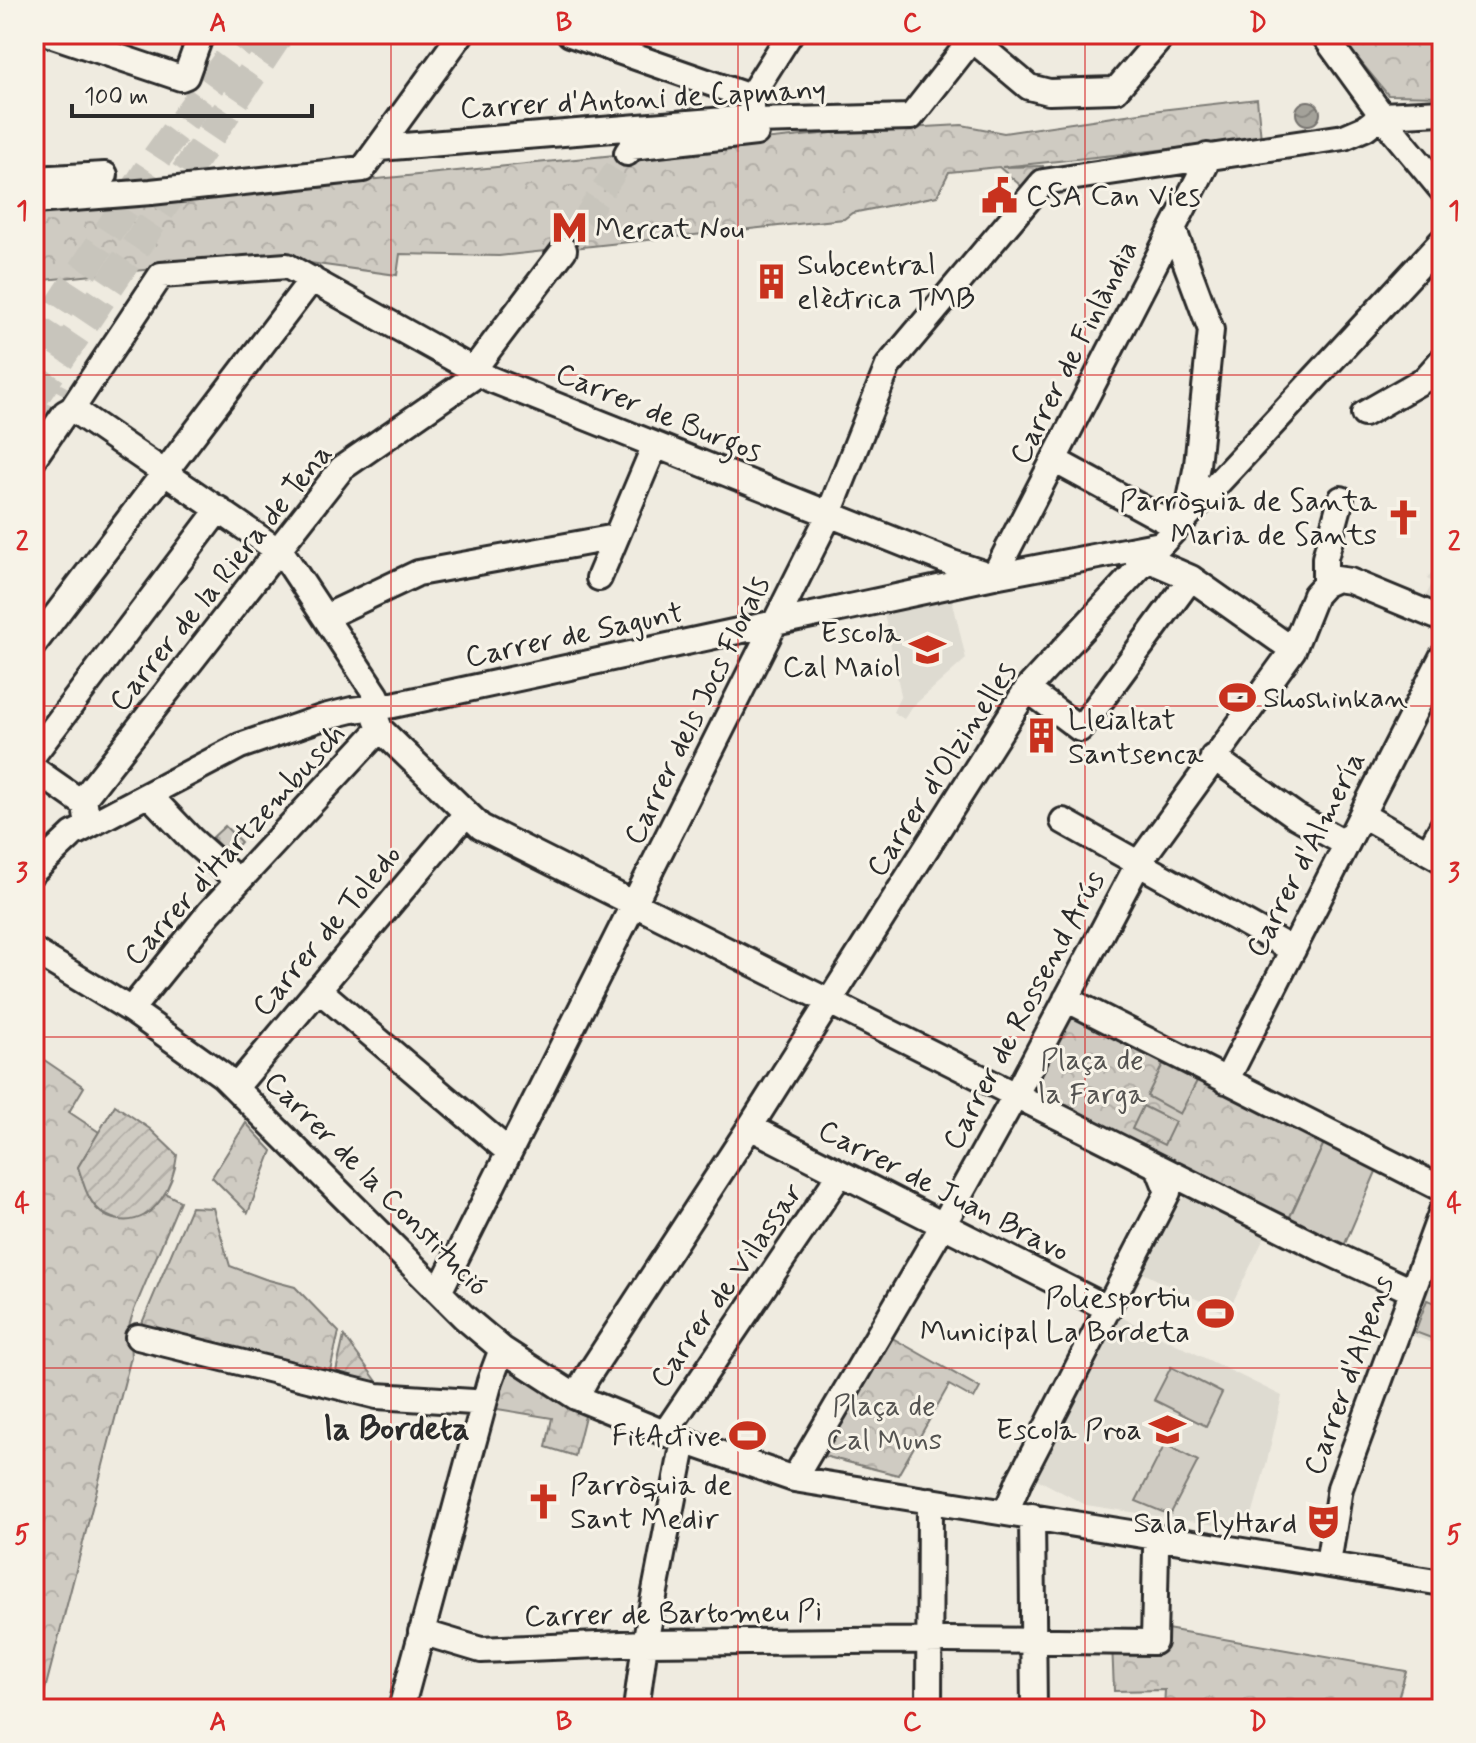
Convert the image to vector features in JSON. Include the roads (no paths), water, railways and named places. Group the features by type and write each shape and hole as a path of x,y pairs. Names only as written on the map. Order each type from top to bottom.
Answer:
{"street":[{"path":"50,34 181,78 186,76 201,34"},
{"path":"34,201 363,169 461,34"},
{"path":"570,34 750,97"},
{"path":"627,153 631,147 756,127 750,97 790,34"},
{"path":"971,36 1029,87 1049,92 1116,90 1164,34"},
{"path":"1324,35 1442,190"},
{"name":"Carrer d'Antoni de Capmany","path":"379,148 750,118 756,127 911,117 971,36"},
{"path":"1207,156 1344,137 1365,128 1382,115 1442,112"},
{"name":"Carrer dels Jocs Florals","path":"439,1292 829,514 888,366 1043,182 1207,156"},
{"name":"Carrer de Finlàndia","path":"994,576 1205,166 1207,156"},
{"path":"34,179 105,175"},
{"path":"1168,537 1197,465 1211,330 1173,228"},
{"name":"Carrer d'Olzinelles","path":"576,1397 1027,689 1442,241"},
{"name":"Carrer de la Riera de Tena","path":"86,815 84,798 342,468 472,378 473,371 564,250"},
{"path":"34,458 65,413 72,409 161,275 287,266 312,279 35,645"},
{"name":"Carrer de Burgos","path":"312,279 473,371 952,563 994,576"},
{"path":"1364,414 1429,365"},
{"path":"72,409 288,559 377,696 376,719 481,827 1344,1260 1412,1291"},
{"path":"599,578 655,445"},
{"path":"1054,460 1168,537 1191,578 1293,650"},
{"path":"1341,499 1325,558 1325,584 1336,579 1350,581 1442,619"},
{"path":"34,754 219,509"},
{"path":"325,617 418,573 616,537"},
{"name":"Carrer de Sagunt","path":"34,871 86,815 250,742 301,723 352,710 376,719 1168,537"},
{"path":"1027,689 1080,729 1191,578"},
{"name":"Carrer de Rossend Arús","path":"794,1479 943,1225 1138,864 1293,650 1315,595 1325,584"},
{"name":"Carrer d'Almería","path":"1226,1081 1442,657"},
{"name":"Carrer d'Hartzembusch","path":"137,1002 376,719"},
{"path":"1213,757 1296,816 1346,844"},
{"path":"34,769 86,815"},
{"path":"152,798 192,840 238,881"},
{"name":"Carrer de Toledo","path":"236,1087 466,814"},
{"path":"1362,815 1435,856 1442,827"},
{"path":"1063,821 1293,950"},
{"name":"Carrer de la Constitució","path":"34,951 192,1051 236,1087 439,1292 502,1349 576,1397 674,1437 794,1479 1442,1583"},
{"path":"318,989 508,1151"},
{"path":"1066,999 1442,1189"},
{"name":"Carrer de Juan Bravo","path":"750,1127 1109,1309"},
{"path":"1006,1512 1020,1479 1168,1192 1158,1167"},
{"name":"Carrer de Vilassar","path":"674,1437 840,1174"},
{"name":"Carrer d'Alpens","path":"1328,1564 1340,1488 1442,1211"},
{"path":"138,1337 377,1396 473,1402"},
{"path":"401,1709 490,1381 502,1349"},
{"path":"636,1709 674,1437"},
{"path":"929,1709 930,1500"},
{"path":"1032,1516 1034,1709"},
{"name":"Carrer de Bartomeu Pi","path":"421,1632 481,1650 645,1643 1154,1642 1156,1549"}],"water":[{"path":"1308,101 1317,104 1320,113 1317,122 1308,125 1299,122 1296,113 1299,104"}],"tunnel":[{"path":"34,346 157,157 247,34"},
{"path":"34,397 279,34"},
{"path":"564,250 627,153"},
{"path":"34,430 59,383"}],"place":[{"name":"CSA Can Vies","path":"1000,195"},
{"name":"Mercat Nou","path":"569,228"},
{"name":"Subcentral elèctrica TMB","path":"771,281"},
{"name":"Parròquia de Santa Maria de Sants","path":"1403,517"},
{"name":"Escola Cal Maiol","path":"927,649"},
{"name":"Shoshinkan","path":"1237,697"},
{"name":"Lleialtat Santsenca","path":"1042,736"},
{"name":"Poliesportiu Municipal La Bordeta","path":"1216,1314"},
{"name":"Escola Proa","path":"1168,1429"},
{"name":"FitActive","path":"747,1435"},
{"name":"Parròquia de Sant Medir","path":"544,1501"},
{"name":"Sala FlyHard","path":"1323,1522"}],"district":[{"name":"la Bordeta","path":"397,1427"}],"park label":[{"name":"Plaça de la Farga","path":"1092,1076"},
{"name":"Plaça de Cal Muns","path":"884,1422"}]}
